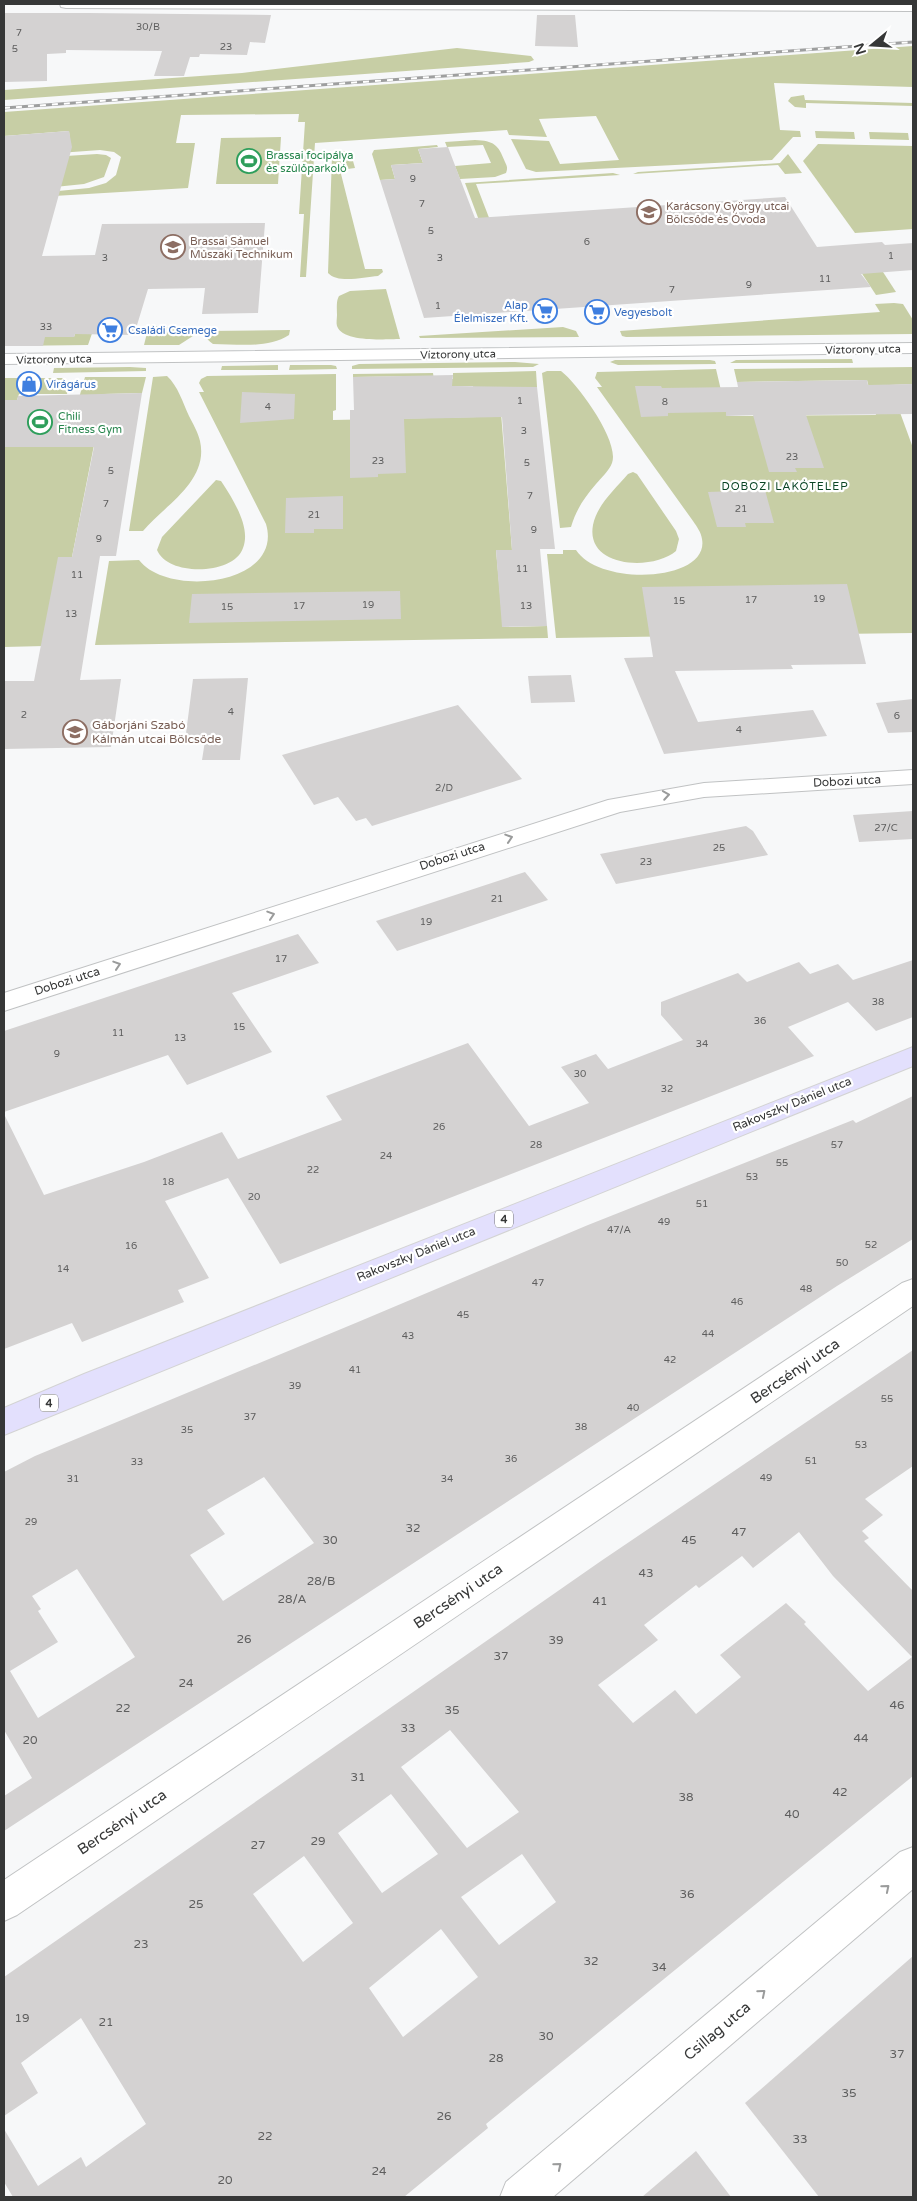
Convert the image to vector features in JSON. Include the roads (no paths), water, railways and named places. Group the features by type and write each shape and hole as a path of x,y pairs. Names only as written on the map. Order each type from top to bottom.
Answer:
{"main road":[{"name":"Rakovszky Dániel utca","path":"4,1422 104,1379 913,1056"}],"street":[{"path":"66,4 859,5 913,7"},
{"name":"Víztorony utca","path":"4,359 913,348"},
{"name":"Dobozi utca","path":"4,1002 575,816 616,805 704,790 913,777"},
{"name":"Bercsényi utca","path":"4,1902 913,1291"},
{"name":"Csillag utca","path":"521,2197 913,1865"}],"railway":[{"path":"4,108 913,42"}],"place":[{"name":"Brassai focipálya és szülőparkoló","path":"249,161"},
{"name":"Karácsony György utcai Bölcsőde és Óvoda","path":"649,212"},
{"name":"Brassai Sámuel Műszaki Technikum","path":"173,247"},
{"name":"Alap Élelmiszer Kft.","path":"545,311"},
{"name":"Vegyesbolt","path":"597,312"},
{"name":"Családi Csemege","path":"110,330"},
{"name":"Virágárus","path":"29,384"},
{"name":"Chili Fitness Gym","path":"40,422"},
{"name":"Gáborjáni Szabó Kálmán utcai Bölcsőde","path":"75,732"}],"district":[{"name":"DOBOZI LAKÓTELEP","path":"785,486"}]}
